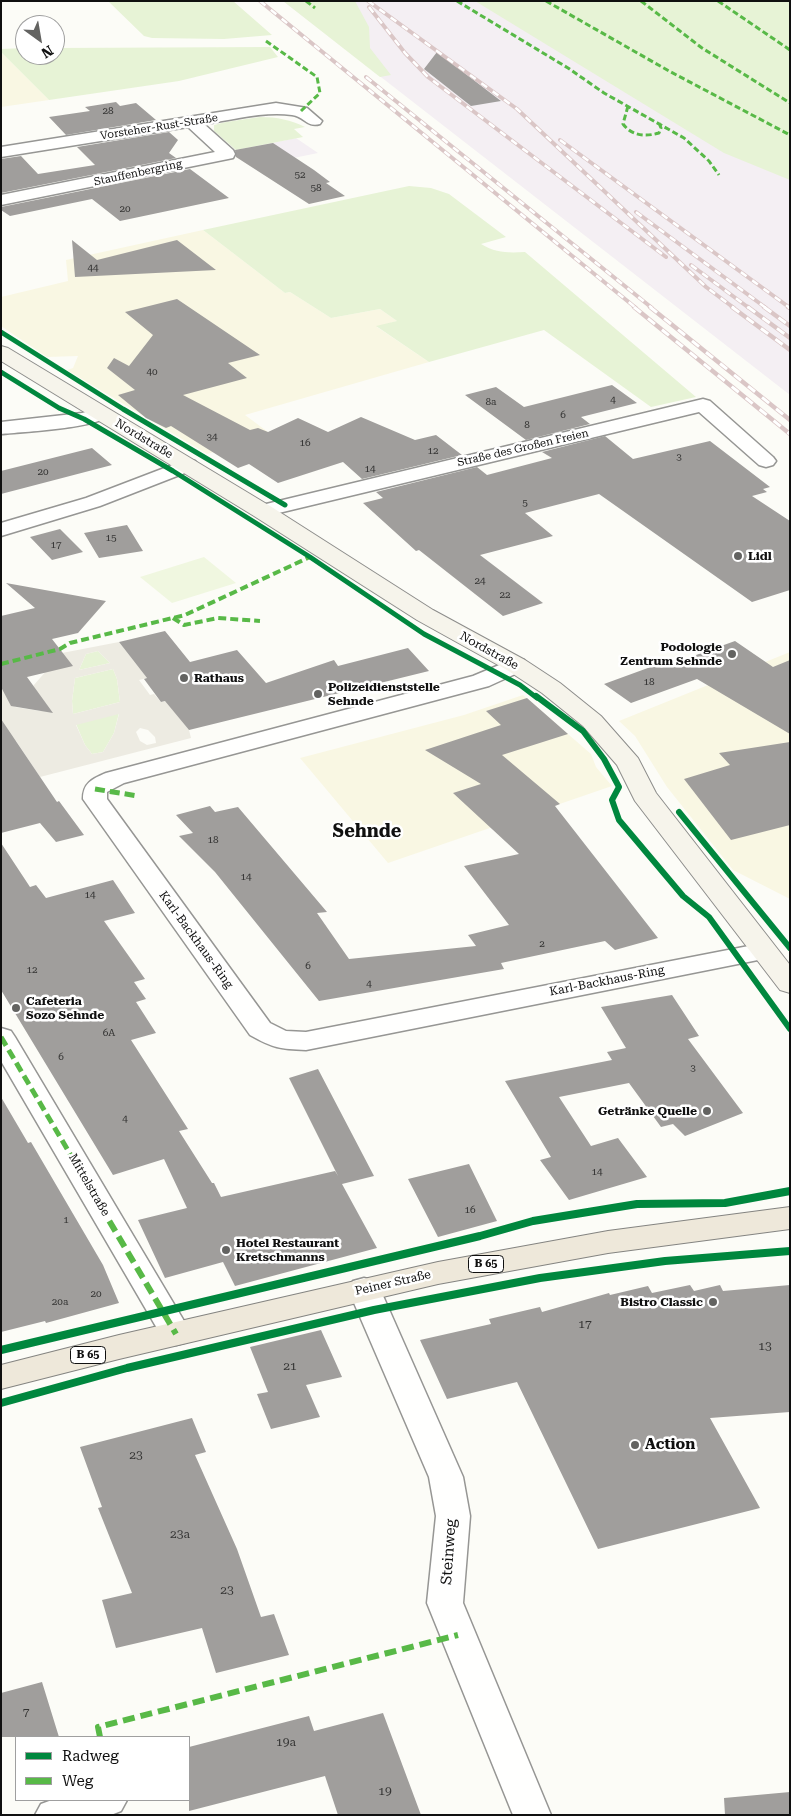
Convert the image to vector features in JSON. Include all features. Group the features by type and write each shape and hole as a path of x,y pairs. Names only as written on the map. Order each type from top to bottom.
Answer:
{"main road":[{"name":"Nordstraße","path":"1,352 262,511 425,616 516,665 551,688 592,721 629,763 644,795 790,984"},
{"name":"Peiner Straße","path":"1,1377 364,1289 438,1273 608,1242 790,1218"}],"street":[{"name":"Vorsteher-Rust-Straße","path":"1,152 276,108 301,111 314,121"},
{"name":"Stauffenbergring","path":"1,200 227,154 191,121"},
{"name":"Straße des Großen Freien","path":"262,511 703,405 766,461"},
{"name":"Nordstraße","path":"1,428 84,420 101,414"},
{"path":"1,530 93,502 188,466"},
{"name":"Karl-Backhaus-Ring","path":"516,665 481,681 115,778 95,789 94,798 260,1028 280,1040 306,1041 764,951"},
{"name":"Mittelstraße","path":"1,1037 176,1334"},
{"name":"Steinweg","path":"364,1289 446,1477 453,1516 445,1603 532,1815"},
{"path":"54,1815 104,1801"}],"shaded area":[{"path":"283,1 790,1 790,395 323,32"},
{"path":"1,52 49,100 1,107"},
{"path":"296,138 318,153 259,165 237,150"},
{"path":"203,230 285,293 290,292 331,318 380,309 397,321 377,327 429,362 245,415 272,435 207,454 67,370 73,368 78,356 47,357 1,326 1,297 68,281 66,260"},
{"path":"119,642 147,678 139,680 150,695 154,694 161,702 166,701 189,730 191,738 40,777 16,741 1,744 1,687 15,707 40,711 49,709 33,686 62,653","holes":["98,651 110,663 79,670 86,654","113,669 117,679 120,702 73,714 72,701 75,678","119,714 114,733 103,752 92,754 85,745 76,725","140,728 148,730 155,737 156,743 147,745 140,741 136,732"]},
{"path":"790,652 790,899 733,870 667,787 635,736 619,721"},
{"path":"523,695 591,754 596,767 612,786 388,863 300,758 464,715"}],"green space":[{"path":"108,1 233,1 272,35 224,39 152,38 144,36"},
{"path":"283,1 355,1 369,27 370,48 391,75 380,77"},
{"path":"475,1 790,1 790,180 724,153"},
{"path":"270,47 278,57 179,81 49,100 1,52 1,49 15,48 15,65 65,65 65,48"},
{"path":"260,117 284,119 305,127 294,129 303,137 236,150 214,131 214,125"},
{"path":"409,186 431,188 449,194 506,237 481,244 502,252 525,252 696,397 651,407 544,330 429,362 376,326 397,321 380,309 331,318 290,292 285,293 203,230"},
{"path":"204,557 236,583 172,603 140,577"},
{"path":"98,651 110,663 79,670 86,654"},
{"path":"113,669 117,679 120,702 73,714 72,701 75,678"},
{"path":"119,713 114,733 103,752 92,754 85,745 76,724"}],"building":[{"path":"437,52 501,101 471,106 424,69"},
{"path":"116,102 120,106 136,103 156,120 66,135 49,117 90,111 85,107"},
{"path":"169,132 178,140 169,153 176,158 1,193 1,159 21,156 38,174 95,165 77,147"},
{"path":"273,143 314,170 330,182 326,183 345,196 309,204 236,157 235,150"},
{"path":"190,169 229,198 120,221 92,199 10,216 1,210 1,207"},
{"path":"72,240 97,260 177,240 216,270 75,277"},
{"path":"177,299 260,355 228,363 247,378 183,395 250,430 258,428 268,432 298,418 328,432 361,417 415,440 436,435 462,455 362,479 343,462 278,483 249,464 238,468 171,426 166,428 146,418 118,395 135,390 107,368 114,358 129,366 153,335 125,312"},
{"path":"612,385 637,403 581,417 590,424 526,440 465,395 496,387 524,407"},
{"path":"605,436 633,459 710,441 770,487 763,489 767,492 752,496 790,521 790,590 752,602 599,494 525,513 553,536 480,555 543,603 503,616 419,550 416,551 363,503 383,498 376,492 477,467 487,475 552,458 542,452"},
{"path":"92,448 112,465 1,494 1,471"},
{"path":"127,525 143,551 99,558 84,533"},
{"path":"60,529 83,552 52,560 30,537"},
{"path":"6,583 106,601 78,633 52,639 73,666 27,677 53,713 11,706 1,687 1,616 35,608"},
{"path":"165,631 190,662 237,650 266,683 334,660 338,666 408,648 429,671 189,730 165,701 161,702 144,679 147,678 119,642"},
{"path":"735,641 773,667 790,660 790,734 697,679 631,703 604,684 667,661 671,664"},
{"path":"527,698 568,734 502,755 560,804 555,806 658,938 615,950 605,941 501,963 504,969 319,1001 215,872 179,836 193,833 176,815 210,806 215,812 238,807 327,912 317,913 349,959 476,946 468,935 509,925 464,866 519,854 453,793 481,784 425,750 501,725 486,711"},
{"path":"1,719 57,802 59,801 84,835 56,842 40,823 1,833"},
{"path":"790,742 790,825 731,840 684,779 730,765 719,753"},
{"path":"1,843 30,887 36,885 46,898 113,880 135,913 104,921 145,979 134,982 146,999 136,1002 156,1033 131,1040 188,1129 179,1131 212,1183 214,1183 221,1197 335,1171 338,1176 289,1078 318,1069 374,1176 342,1184 377,1248 235,1286 223,1262 165,1278 138,1220 187,1208 164,1159 113,1175 1,990"},
{"path":"672,995 699,1036 688,1039 743,1113 685,1136 673,1124 661,1127 629,1083 559,1097 591,1146 618,1138 647,1177 569,1200 540,1160 551,1157 505,1081 612,1060 607,1052 626,1048 601,1007"},
{"path":"1,1097 28,1143 31,1142 103,1265 119,1303 46,1323 45,1321 1,1332"},
{"path":"469,1164 497,1221 438,1237 408,1179"},
{"path":"690,1285 694,1291 720,1285 723,1291 790,1285 790,1412 710,1418 760,1508 598,1549 517,1382 447,1399 420,1340 491,1324 489,1319 540,1307 542,1312 609,1293 610,1295 648,1286 652,1293"},
{"path":"321,1330 342,1377 306,1385 320,1417 271,1429 257,1394 268,1392 250,1347"},
{"path":"192,1418 206,1452 195,1455 237,1549 261,1617 274,1614 289,1655 216,1673 202,1628 116,1648 102,1600 132,1593 98,1508 102,1507 80,1447"},
{"path":"42,1682 59,1736 1,1737 1,1693"},
{"path":"383,1713 421,1815 338,1815 325,1776 189,1811 190,1747 309,1716 314,1731"},
{"path":"790,1792 790,1815 725,1815 724,1798"}],"railway":[{"path":"260,1 636,308"},
{"path":"368,1 517,109 706,287 734,308"},
{"path":"369,7 405,53 428,77 666,257"},
{"path":"366,77 652,308"},
{"path":"560,140 790,308 788,307"},
{"path":"636,212 766,308"},
{"path":"691,265 749,308"},
{"path":"634,307 790,434"},
{"path":"650,307 790,420"},
{"path":"732,307 790,350"},
{"path":"748,307 790,338"},
{"path":"764,307 790,326"}],"marked path":[{"path":"306,1 315,8"},
{"path":"457,1 568,68 604,93 684,138 698,149 719,175"},
{"path":"546,1 669,71 790,135"},
{"path":"641,1 702,48 790,103"},
{"path":"718,1 790,50"},
{"path":"266,41 317,77 320,93 301,111"},
{"path":"628,106 623,124 634,134 649,135 659,133 661,128 659,123"},
{"path":"1,664 60,649 70,643 185,615 310,557"},
{"path":"173,618 184,625 218,618 260,621"},
{"path":"95,789 138,796"},
{"path":"1,1037 176,1334"},
{"path":"100,1736 98,1727 458,1635"}],"cycle path":[{"path":"1,332 123,409 285,505"},
{"path":"1,372 59,408 84,419 173,471 310,557 424,634 520,685 583,731 604,759 619,787 612,800 619,820 683,896 709,917 790,1029"},
{"path":"679,812 790,948"},
{"path":"1,1350 480,1236 533,1221 637,1204 725,1203 790,1191"},
{"path":"1,1403 127,1368 374,1310 540,1278 665,1261 790,1251"}],"place":[{"name":"Lidl","path":"738,556"},
{"name":"Podologie Zentrum Sehnde","path":"732,654"},
{"name":"Rathaus","path":"184,678"},
{"name":"Polizeidienststelle Sehnde","path":"318,694"},
{"name":"Cafeteria Sozo Sehnde","path":"16,1008"},
{"name":"Getränke Quelle","path":"707,1111"},
{"name":"Hotel Restaurant Kretschmanns","path":"226,1250"},
{"name":"Bistro Classic","path":"713,1302"},
{"name":"Action","path":"635,1445"}],"district":[{"name":"Sehnde","path":"367,832"}]}
